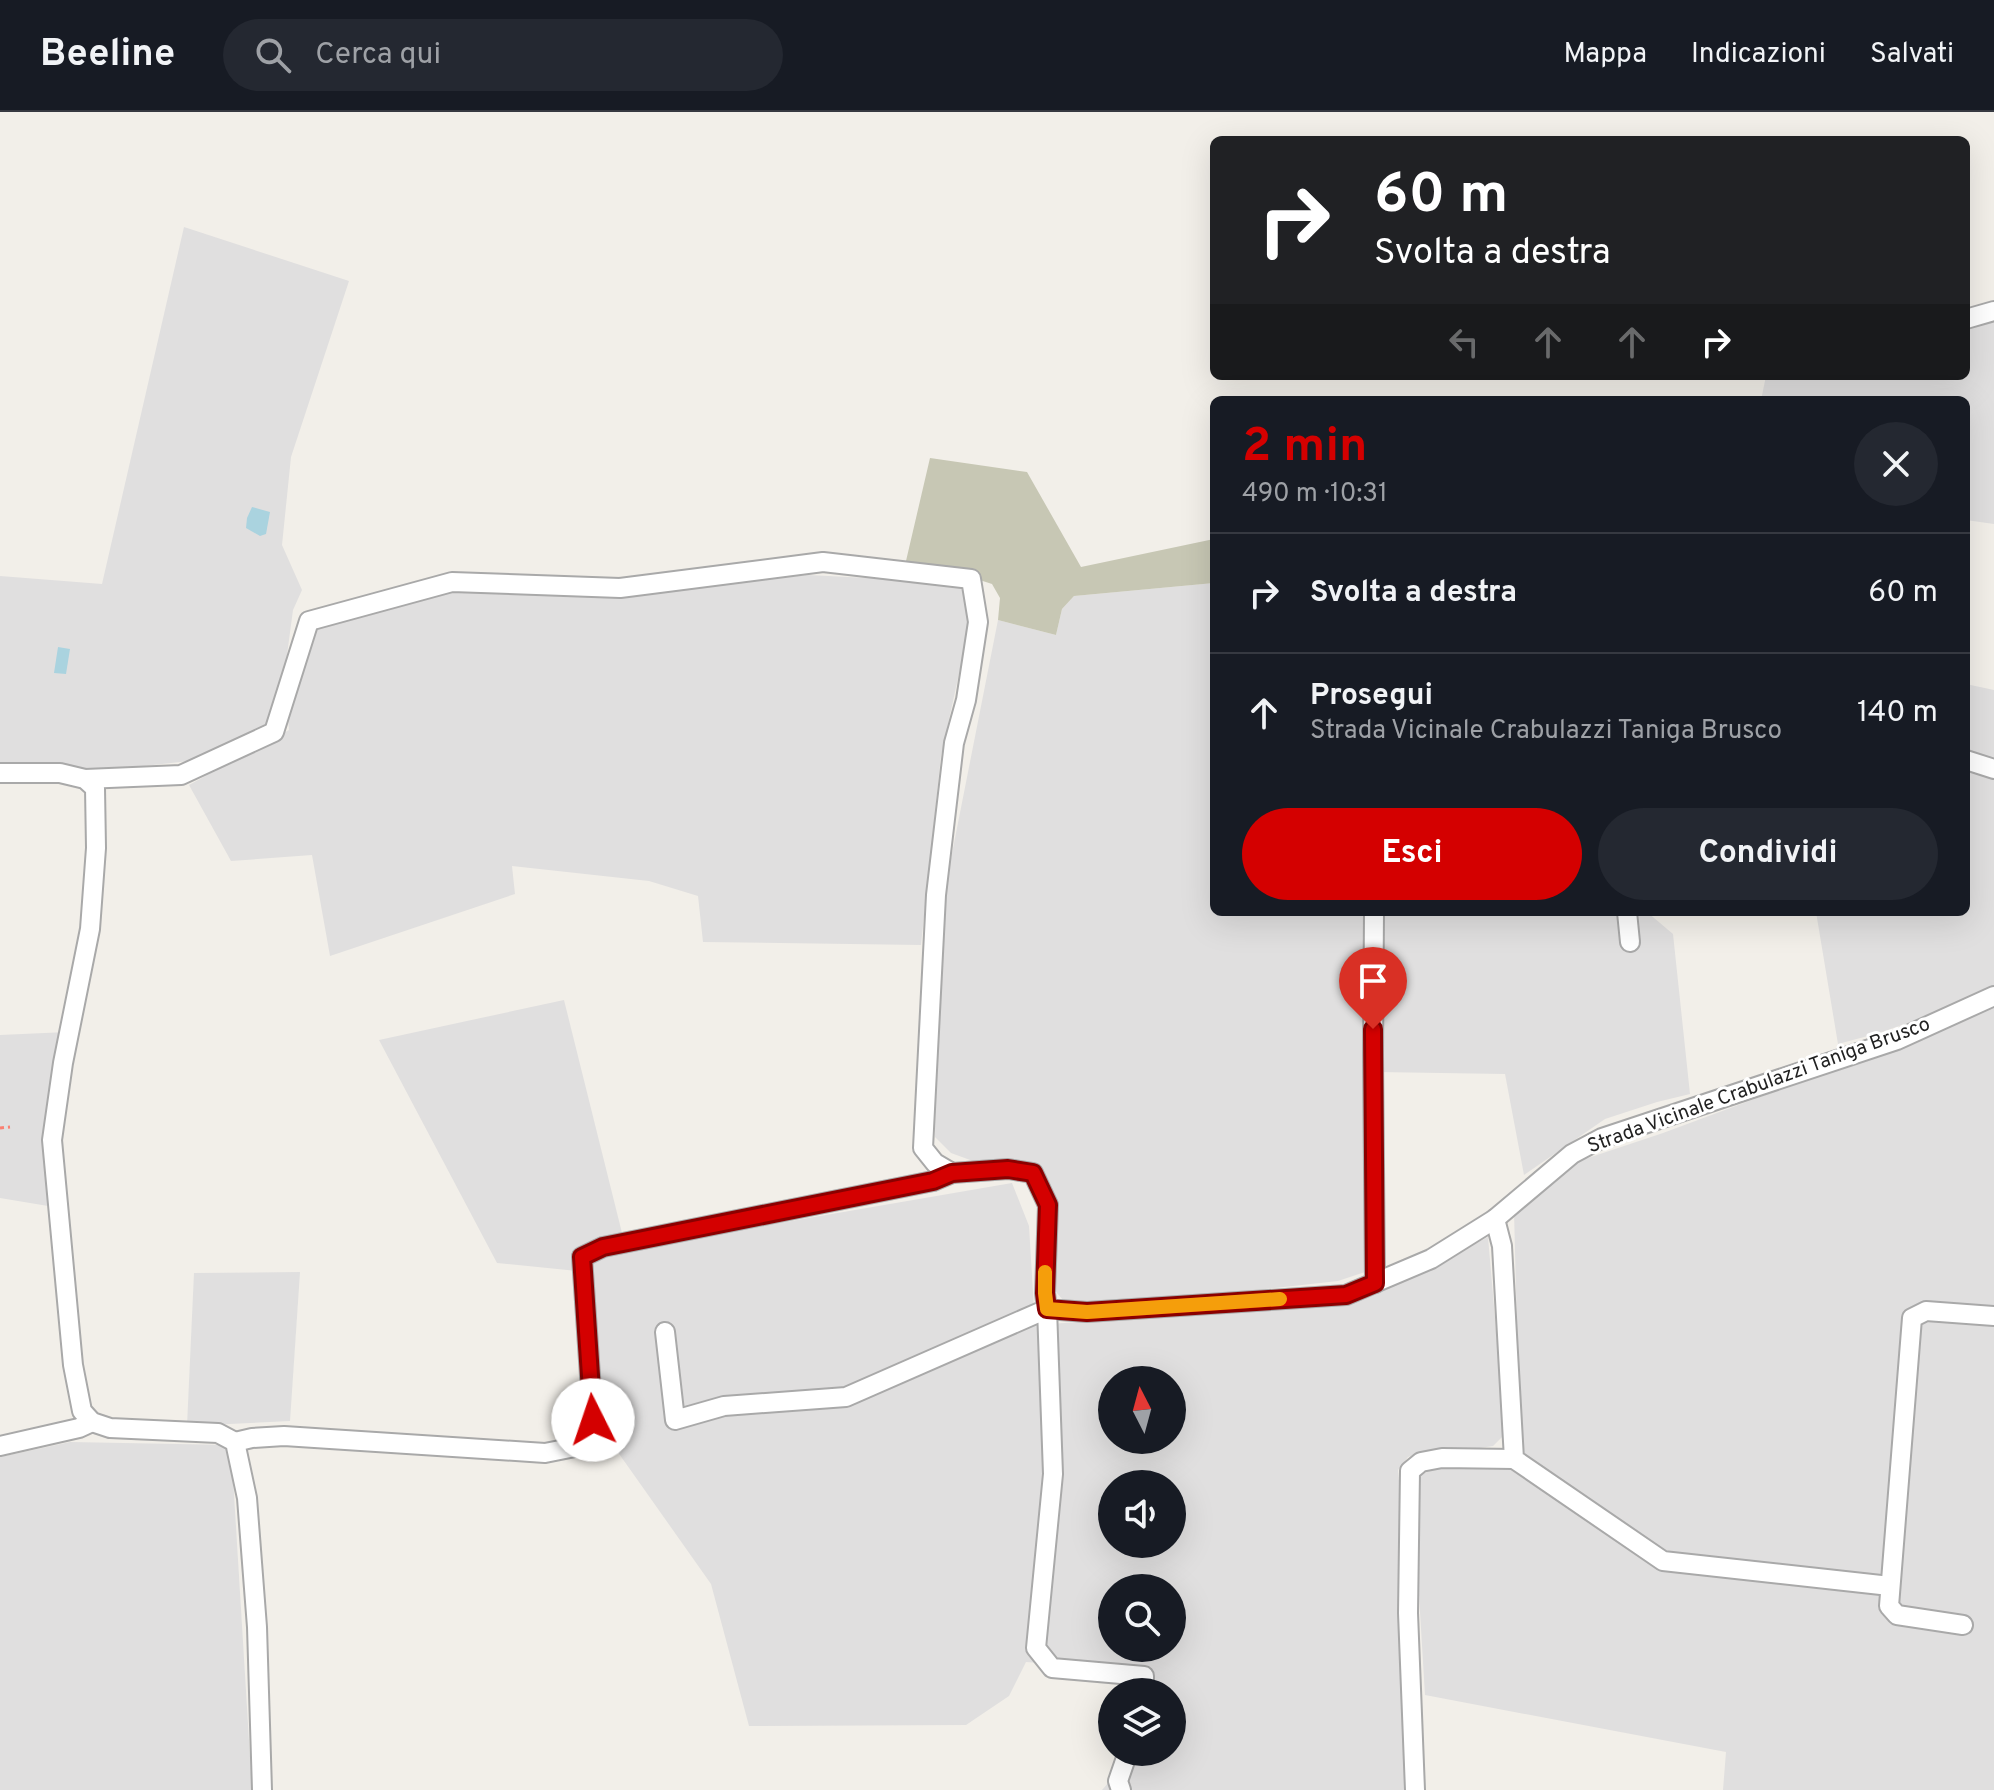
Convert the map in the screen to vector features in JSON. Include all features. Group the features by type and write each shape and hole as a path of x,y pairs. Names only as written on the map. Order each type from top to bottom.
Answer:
{"street":[{"path":"1970,318 1994,311"},
{"path":"0,773 60,773 85,779 181,775 274,732 309,621 452,582 620,588 823,562 971,579 978,622 966,700 954,743 936,895 923,1148 935,1163 952,1173"},
{"path":"1970,761 1994,769"},
{"path":"85,779 95,788 96,848 90,929 63,1063 52,1140 73,1365 82,1411 92,1422 110,1428 218,1433 235,1442 284,1436 545,1453 580,1446 593,1420 582,1257 603,1247 933,1181 952,1173 1008,1169 1033,1173 1048,1205 1045,1293 1053,1474 1036,1648 1052,1668 1144,1678"},
{"path":"1374,916 1375,1283"},
{"path":"1627,916 1630,942"},
{"name":"Strada Vicinale Crabulazzi Taniga Brusco","path":"1047,1309 1087,1312 1346,1295 1431,1259 1495,1219 1572,1154 1602,1138 1897,1040 1994,996"},
{"path":"1495,1219 1502,1246 1514,1459"},
{"path":"665,1332 675,1420 724,1406 846,1397 1047,1309"},
{"path":"1963,1625 1897,1615 1889,1606 1912,1318 1926,1311 1994,1316"},
{"path":"0,1446 79,1428 92,1422"},
{"path":"235,1442 247,1498 257,1627 262,1790"},
{"path":"1415,1790 1408,1613 1410,1471 1421,1462 1442,1458 1514,1459 1663,1561 1890,1586"},
{"path":"1121,1790 1118,1781 1123,1766"}],"path":[{"path":"0,1128 10,1127"}],"shaded area":[{"path":"184,227 349,281 291,457 282,545 302,590 293,610 278,722 198,760 99,771 0,770 0,576 102,584"},
{"path":"1994,318 1994,524 1970,521 1970,396 1762,396 1765,380 1970,380 1970,321"},
{"path":"930,458 1027,472 1081,567 1210,540 1210,583 1074,596 1062,609 1056,635 998,620 1000,598 992,584 906,561"},
{"path":"808,575 868,578 936,576 976,596 941,756 921,945 703,942 698,896 649,881 512,866 515,894 330,956 312,855 231,861 189,785 289,730 287,706 316,625 490,582 602,595"},
{"path":"1210,583 1210,916 1652,916 1673,934 1690,1094 1605,1119 1524,1175 1505,1074 1377,1072 1371,1270 1338,1281 1202,1296 1080,1305 1063,1300 1050,1285 1034,1170 973,1161 951,1153 935,1137 936,1018 943,899 998,620 1056,635 1062,609 1074,596"},
{"path":"1970,685 1994,690 1994,993 1838,1044 1817,916 1970,916"},
{"path":"564,1000 625,1245 716,1234 1012,1183 1029,1226 1035,1325 1296,1307 1417,1274 1488,1237 1505,1434 1493,1446 1428,1450 1408,1457 1398,1470 1402,1513 1402,1688 1409,1790 1102,1790 1109,1782 1114,1766 1186,1766 1186,1678 1144,1678 1146,1671 1026,1662 1009,1696 966,1725 749,1726 711,1584 598,1424 587,1272 497,1263 379,1040"},
{"path":"1994,1006 1994,1790 1723,1790 1726,1752 1425,1695 1412,1479 1440,1466 1520,1449 1514,1211 1570,1164 1663,1133 1962,1022"},
{"path":"67,1032 54,1207 0,1198 0,1035"},
{"path":"300,1272 290,1421 187,1426 194,1273"},
{"path":"70,1442 231,1445 252,1790 0,1790 0,1457"}],"water":[{"path":"252,507 270,512 266,534 260,536 246,528"},
{"path":"58,647 70,649 66,674 54,673"}],"slow traffic":[{"path":"1045,1272 1047,1309 1087,1312 1280,1299"}],"route":[{"path":"593,1420 582,1257 603,1247 933,1181 952,1173 1008,1169 1033,1173 1048,1205 1047,1309 1087,1312 1346,1295 1375,1283 1373,1029"}]}
